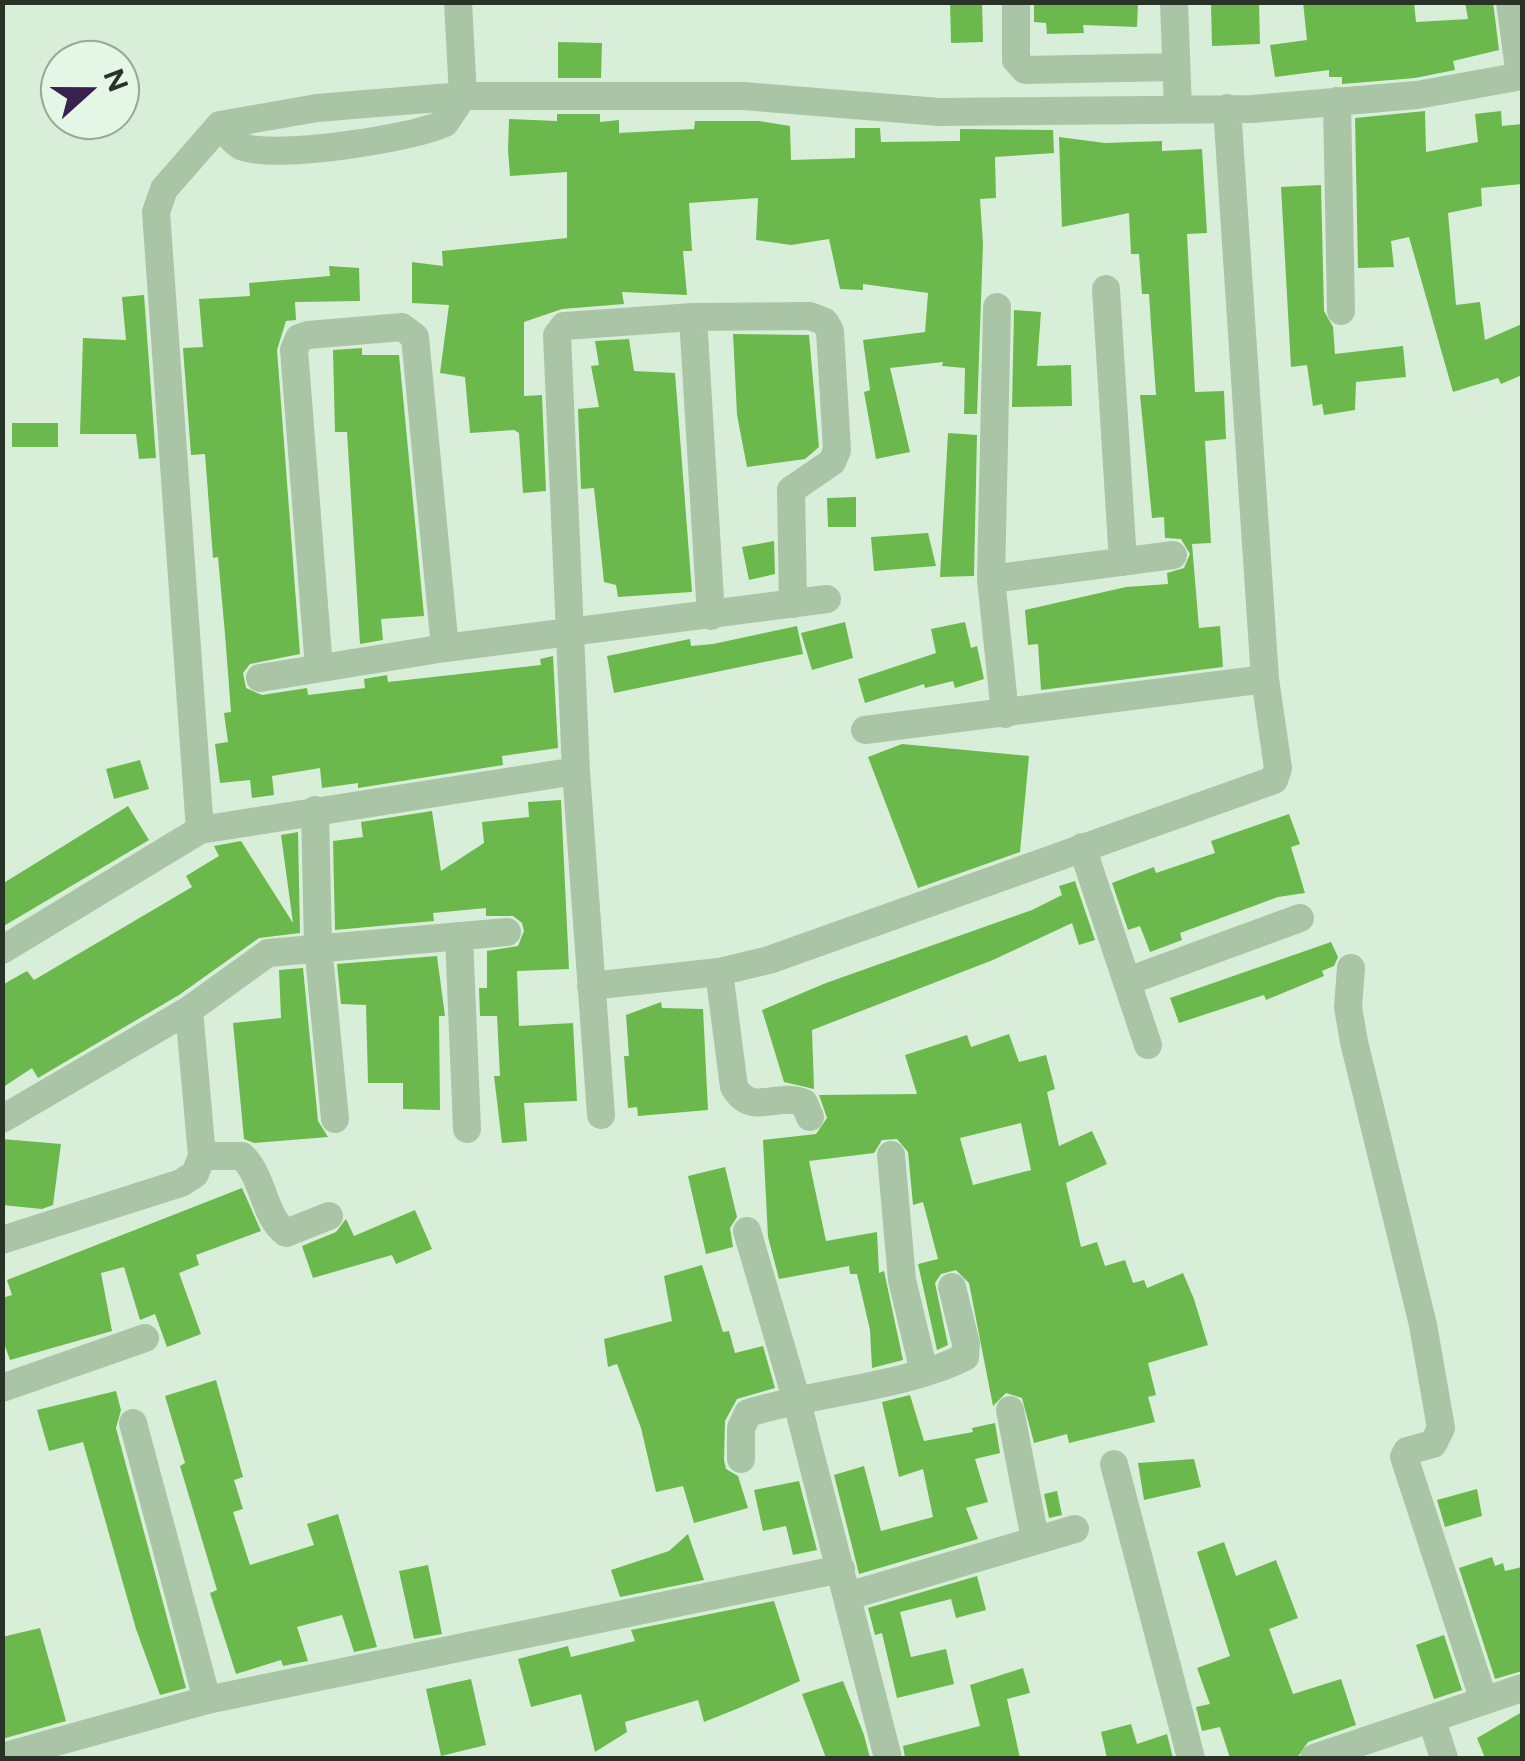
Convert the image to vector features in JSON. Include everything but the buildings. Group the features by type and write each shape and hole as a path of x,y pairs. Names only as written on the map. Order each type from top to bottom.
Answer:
{"street":[{"path":"220,126 242,146 381,141 444,124 463,96 458,2"},
{"path":"1016,2 1016,60 1025,70 1175,67"},
{"path":"1174,2 1178,109"},
{"path":"200,830 156,212 164,190 220,126 317,108 463,96 743,96 940,112 1227,108 1417,95 1522,76 1510,2"},
{"path":"1337,101 1341,310"},
{"path":"591,986 719,972 968,891 1082,846 1274,780 1278,768 1266,679 1227,108"},
{"path":"1106,289 1123,562"},
{"path":"997,308 991,579 1005,714"},
{"path":"693,317 711,616"},
{"path":"601,1115 576,771 558,335 568,325 693,317 819,317 830,332 837,450 832,462 791,490 793,604"},
{"path":"319,668 294,350 299,338 308,335 402,327 415,337 446,648"},
{"path":"991,579 1173,554"},
{"path":"260,678 446,648 828,599"},
{"path":"865,730 1266,679"},
{"path":"2,950 200,830 576,771"},
{"path":"315,810 318,946 335,1119"},
{"path":"1082,846 1148,1045"},
{"path":"1128,981 1300,918"},
{"path":"2,1120 189,1010 268,953 506,932"},
{"path":"459,936 468,1129"},
{"path":"1351,968 1348,1007 1354,1042 1423,1326 1441,1428 1432,1444 1408,1450 1404,1457 1484,1701"},
{"path":"719,972 734,1087 740,1098 752,1104 792,1098 804,1103 810,1118"},
{"path":"2,1240 181,1184 195,1174 202,1156 189,1010"},
{"path":"202,1156 242,1156 255,1173 278,1227 286,1233 328,1216"},
{"path":"891,1156 902,1280 924,1372"},
{"path":"747,1231 796,1398 888,1758"},
{"path":"742,1458 744,1417 796,1398 924,1372 961,1359 967,1352 952,1287"},
{"path":"2,1388 144,1338"},
{"path":"1010,1410 1034,1538"},
{"path":"133,1423 207,1700"},
{"path":"1114,1464 1191,1758"},
{"path":"2,1757 207,1700 844,1582 1075,1529"},
{"path":"1314,1758 1522,1688"},
{"path":"1432,1720 1444,1758"}]}
